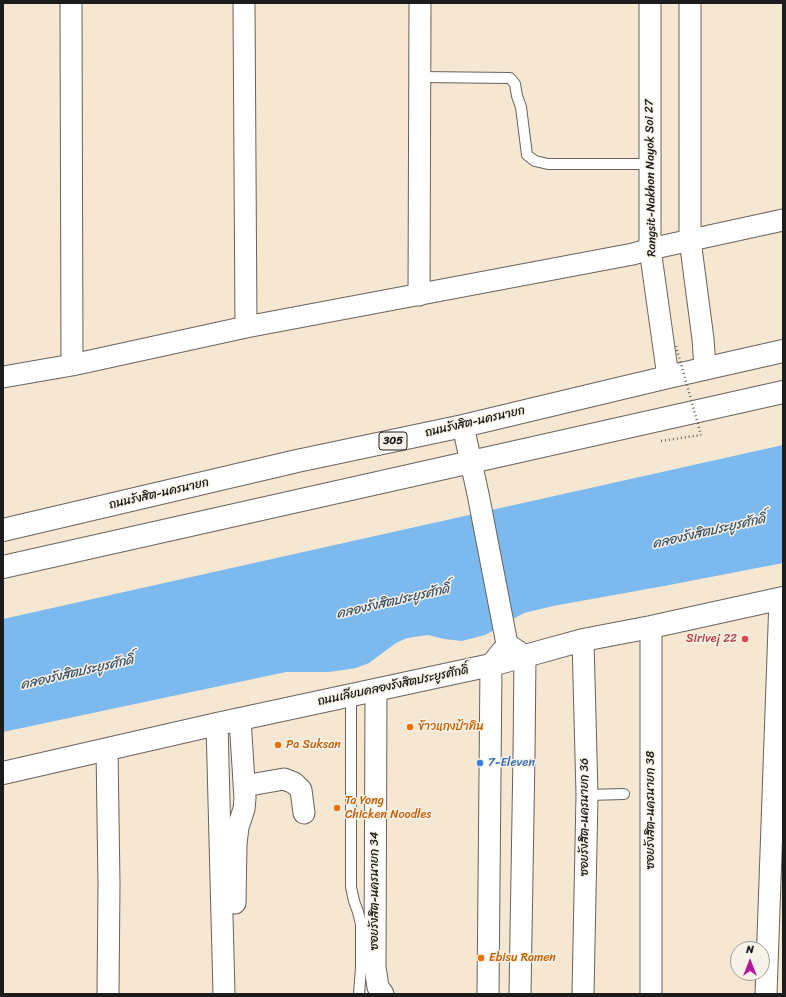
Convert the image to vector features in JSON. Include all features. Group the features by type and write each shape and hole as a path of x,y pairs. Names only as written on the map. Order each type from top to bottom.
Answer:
{"main road":[{"name":"ถนนรังสิต-นครนายก","path":"3,530 297,462 463,426 705,368 783,351"},
{"path":"3,567 783,392"},
{"name":"ถนนเลียบคลองรังสิตประยูรศักดิ์","path":"3,772 491,665 512,642 583,640 651,627 782,598"}],"street":[{"path":"71,3 72,365"},
{"path":"244,3 246,327"},
{"path":"419,295 420,3"},
{"name":"Rangsit-Nakhon Nayok Soi 27","path":"650,3 650,249 668,377"},
{"path":"690,3 690,240 703,339 705,368"},
{"path":"3,377 72,365 246,327 633,254 783,220"},
{"path":"463,426 512,642 524,755 520,994"},
{"path":"766,994 782,598"},
{"name":"ซอยรังสิต-นครนายก 38","path":"651,627 651,994"},
{"name":"ซอยรังสิต-นครนายก 36","path":"583,640 587,795 583,994"},
{"path":"488,994 491,665"},
{"name":"ซอยรังสิต-นครนายก 34","path":"376,690 368,967 378,988 383,994"},
{"path":"231,989 236,844 238,827 244,810 245,798 240,719"},
{"path":"217,724 231,989"},
{"path":"107,749 109,884 108,994"},
{"path":"490,755 524,755"},
{"path":"244,786 284,779 294,782 301,790 304,813"},
{"path":"489,962 520,961"}],"lane":[{"path":"420,77 510,78 515,84 521,107 527,155 535,161 548,164 650,164"},
{"path":"351,695 351,887 361,924 368,967 359,994"},
{"path":"587,795 624,794"}],"path":[{"path":"676,346 701,435"}],"water":[{"name":"คลองรังสิตประยูรศักดิ์","path":"783,445 783,563 553,606 524,613 485,635 462,641 428,635 407,638 396,643 369,663 356,668 329,672 286,672 3,732 3,619"}],"place":[{"name":"Sirivej 22","path":"745,639"},
{"name":"ข้าวแกงป้าทิน","path":"410,727"},
{"name":"Pa Suksan","path":"278,745"},
{"name":"7-Eleven","path":"480,763"},
{"name":"Ta Yong Chicken Noodles","path":"337,808"},
{"name":"Ebisu Ramen","path":"481,958"}]}
